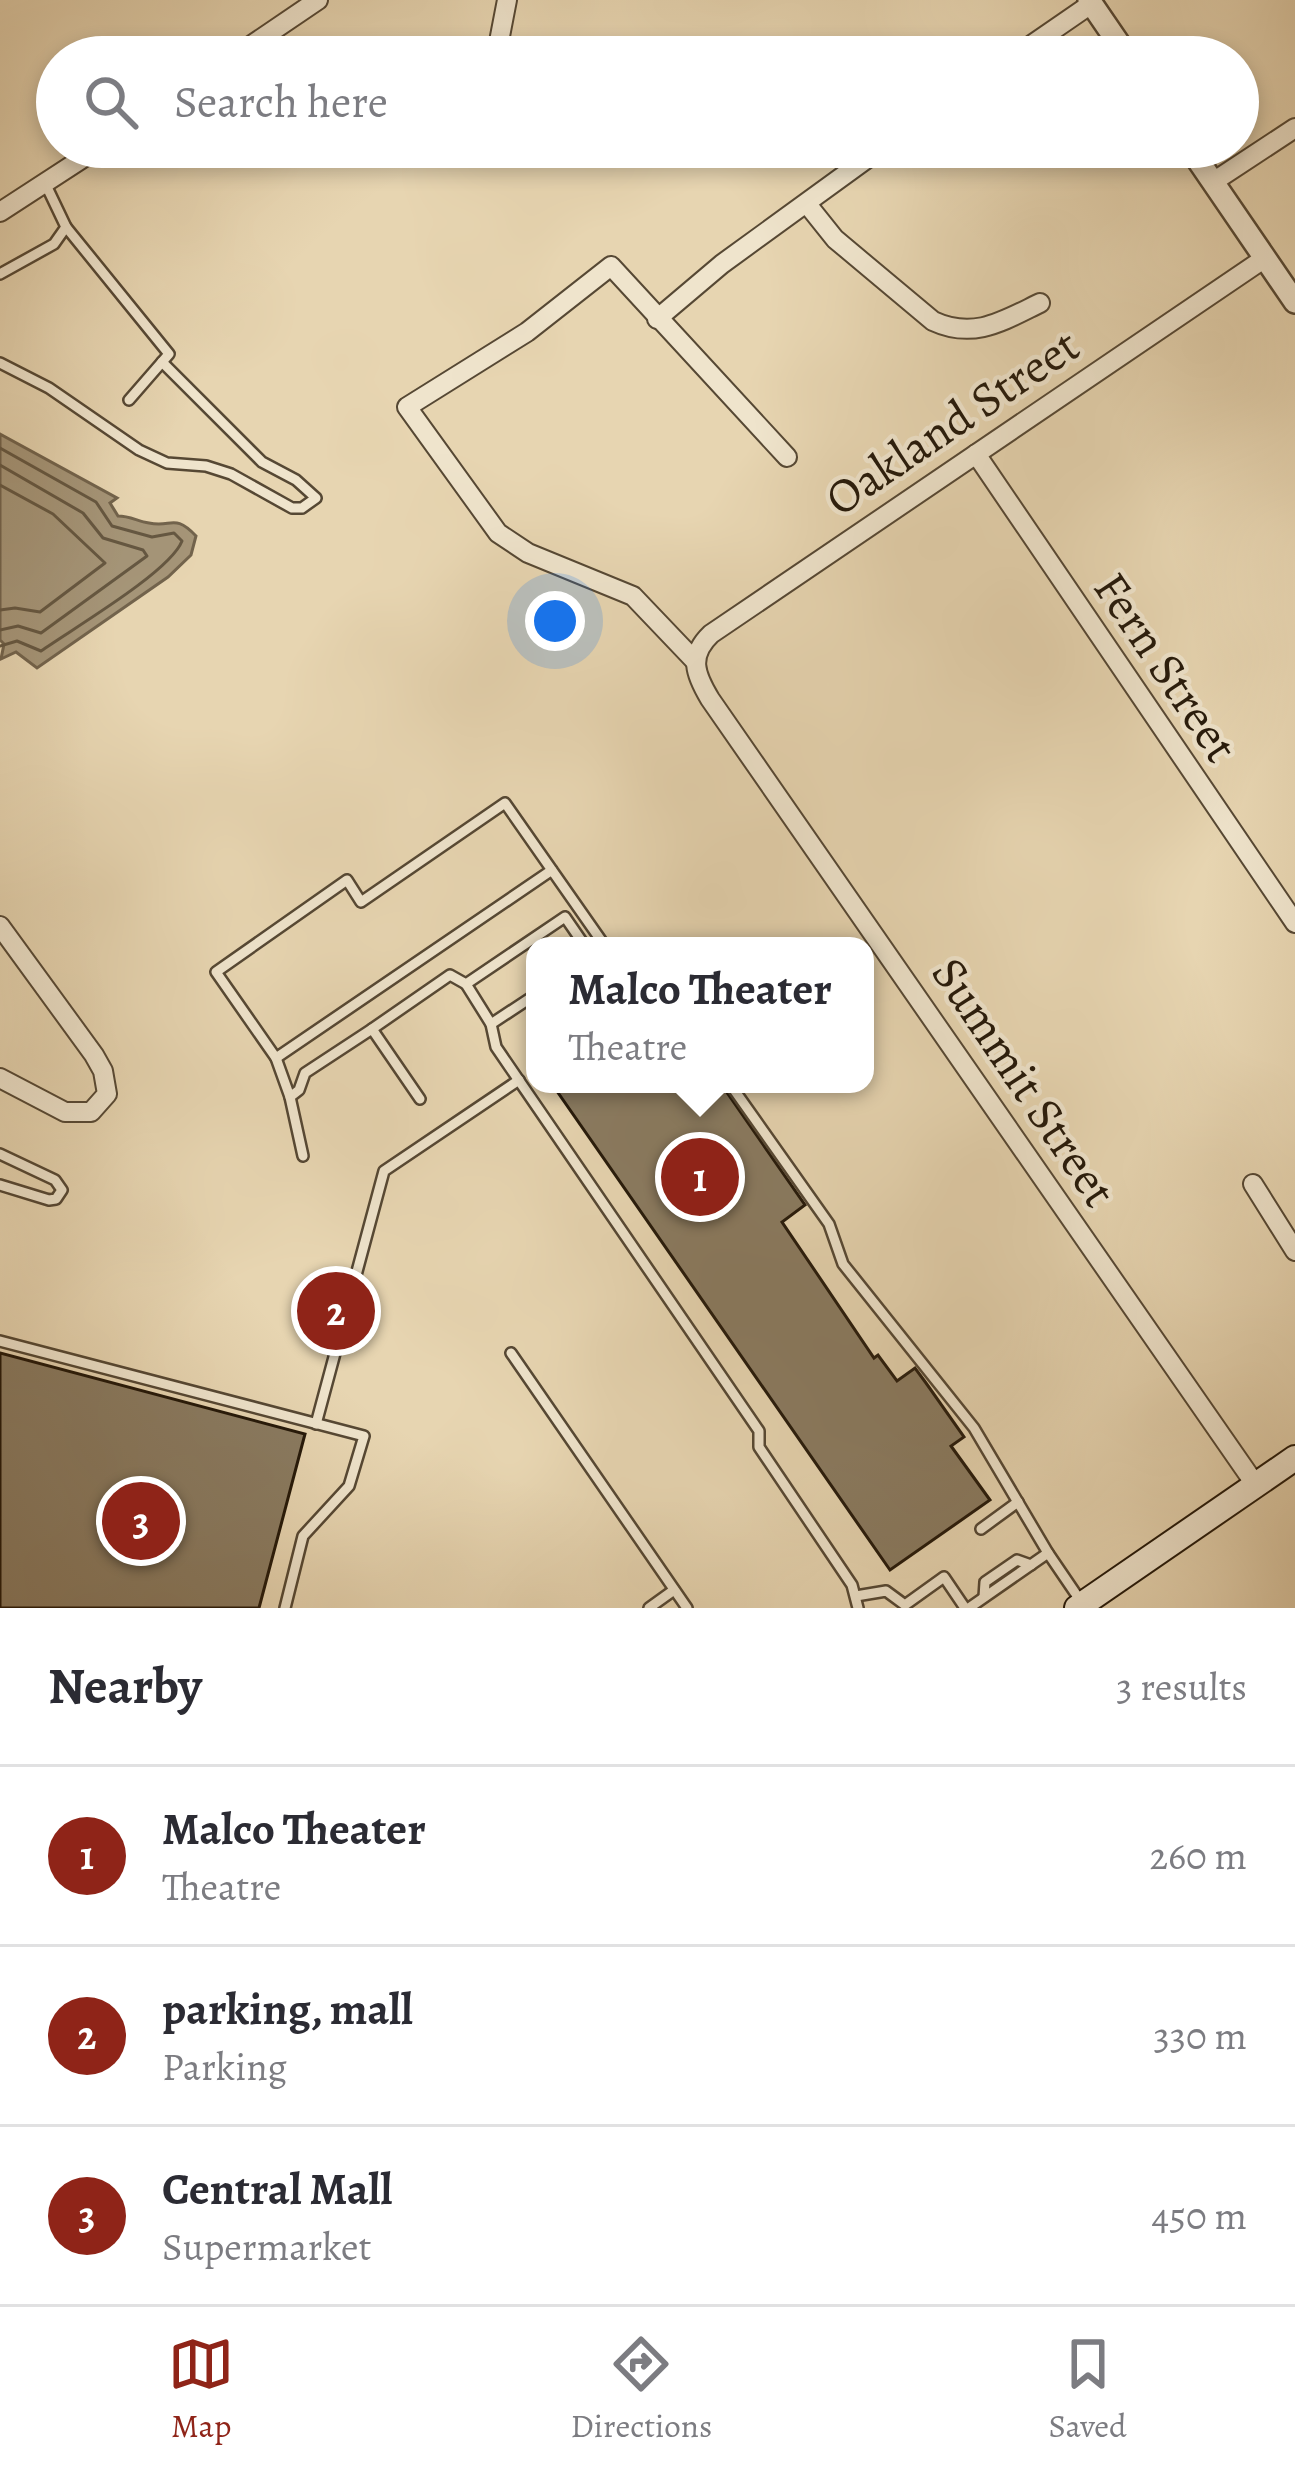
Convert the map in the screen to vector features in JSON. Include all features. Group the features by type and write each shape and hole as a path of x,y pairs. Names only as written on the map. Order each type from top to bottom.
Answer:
{"main road":[{"path":"1080,1606 1295,1458"}],"street":[{"path":"265,36 319,0"},
{"path":"500,36 507,0"},
{"path":"1043,36 1090,2 1113,36"},
{"path":"1259,152 1295,128"},
{"path":"0,212 68,168"},
{"path":"787,457 724,385 656,319 722,264 855,168"},
{"path":"1203,168 1295,302"},
{"path":"1213,182 1234,168"},
{"path":"807,204 835,239 947,328 979,330 1040,303"},
{"name":"Oakland Street","path":"694,661 699,646 711,634 1264,258"},
{"name":"Summit Street","path":"656,319 610,266 512,342 406,407 498,533 528,554 633,596 694,661 698,680 710,699 1255,1484"},
{"name":"Fern Street","path":"976,454 1295,922"},
{"path":"0,926 94,1055 106,1083 105,1099 91,1112 73,1113 0,1078"},
{"path":"1252,1184 1295,1251"}],"lane":[{"path":"45,183 66,227 169,353 129,400"},
{"path":"0,274 54,244 66,227"},
{"path":"0,363 50,388 167,464 206,466 231,474 292,508 311,504 316,498 310,490 262,462 162,362"},
{"path":"303,1156 276,1058 216,972 347,880 362,902 506,803 599,937"},
{"path":"276,1058 552,870"},
{"path":"536,937 566,917 580,937"},
{"path":"466,984 526,944"},
{"path":"290,1097 305,1073 450,975 466,984 491,1024 496,1047 526,1090"},
{"path":"491,1024 526,1001"},
{"path":"372,1029 420,1099"},
{"path":"316,1424 384,1172 519,1080"},
{"path":"528,1093 759,1431 759,1447 857,1602 886,1592 904,1605 944,1577 967,1608 1048,1553"},
{"path":"736,1093 829,1224 843,1264 974,1428 1080,1606"},
{"path":"0,1154 55,1180 62,1190 50,1200 0,1185"},
{"path":"0,1341 364,1436 349,1486 303,1536 285,1608"},
{"path":"511,1353 687,1608"},
{"path":"981,1529 1018,1502"},
{"path":"650,1608 674,1590"}],"water":[{"path":"0,434 117,498 110,503 118,516 178,523 196,536 191,555 168,577 37,668 16,652 1,659"}],"building":[{"path":"558,1093 727,1093 805,1205 782,1222 874,1358 878,1355 897,1381 915,1368 964,1437 951,1446 990,1500 890,1570"},
{"path":"0,1353 305,1434 259,1608 0,1608"}],"place":[{"name":"Malco Theater","path":"700,1177"},
{"name":"parking, mall","path":"336,1311"},
{"name":"Central Mall","path":"141,1521"}]}
